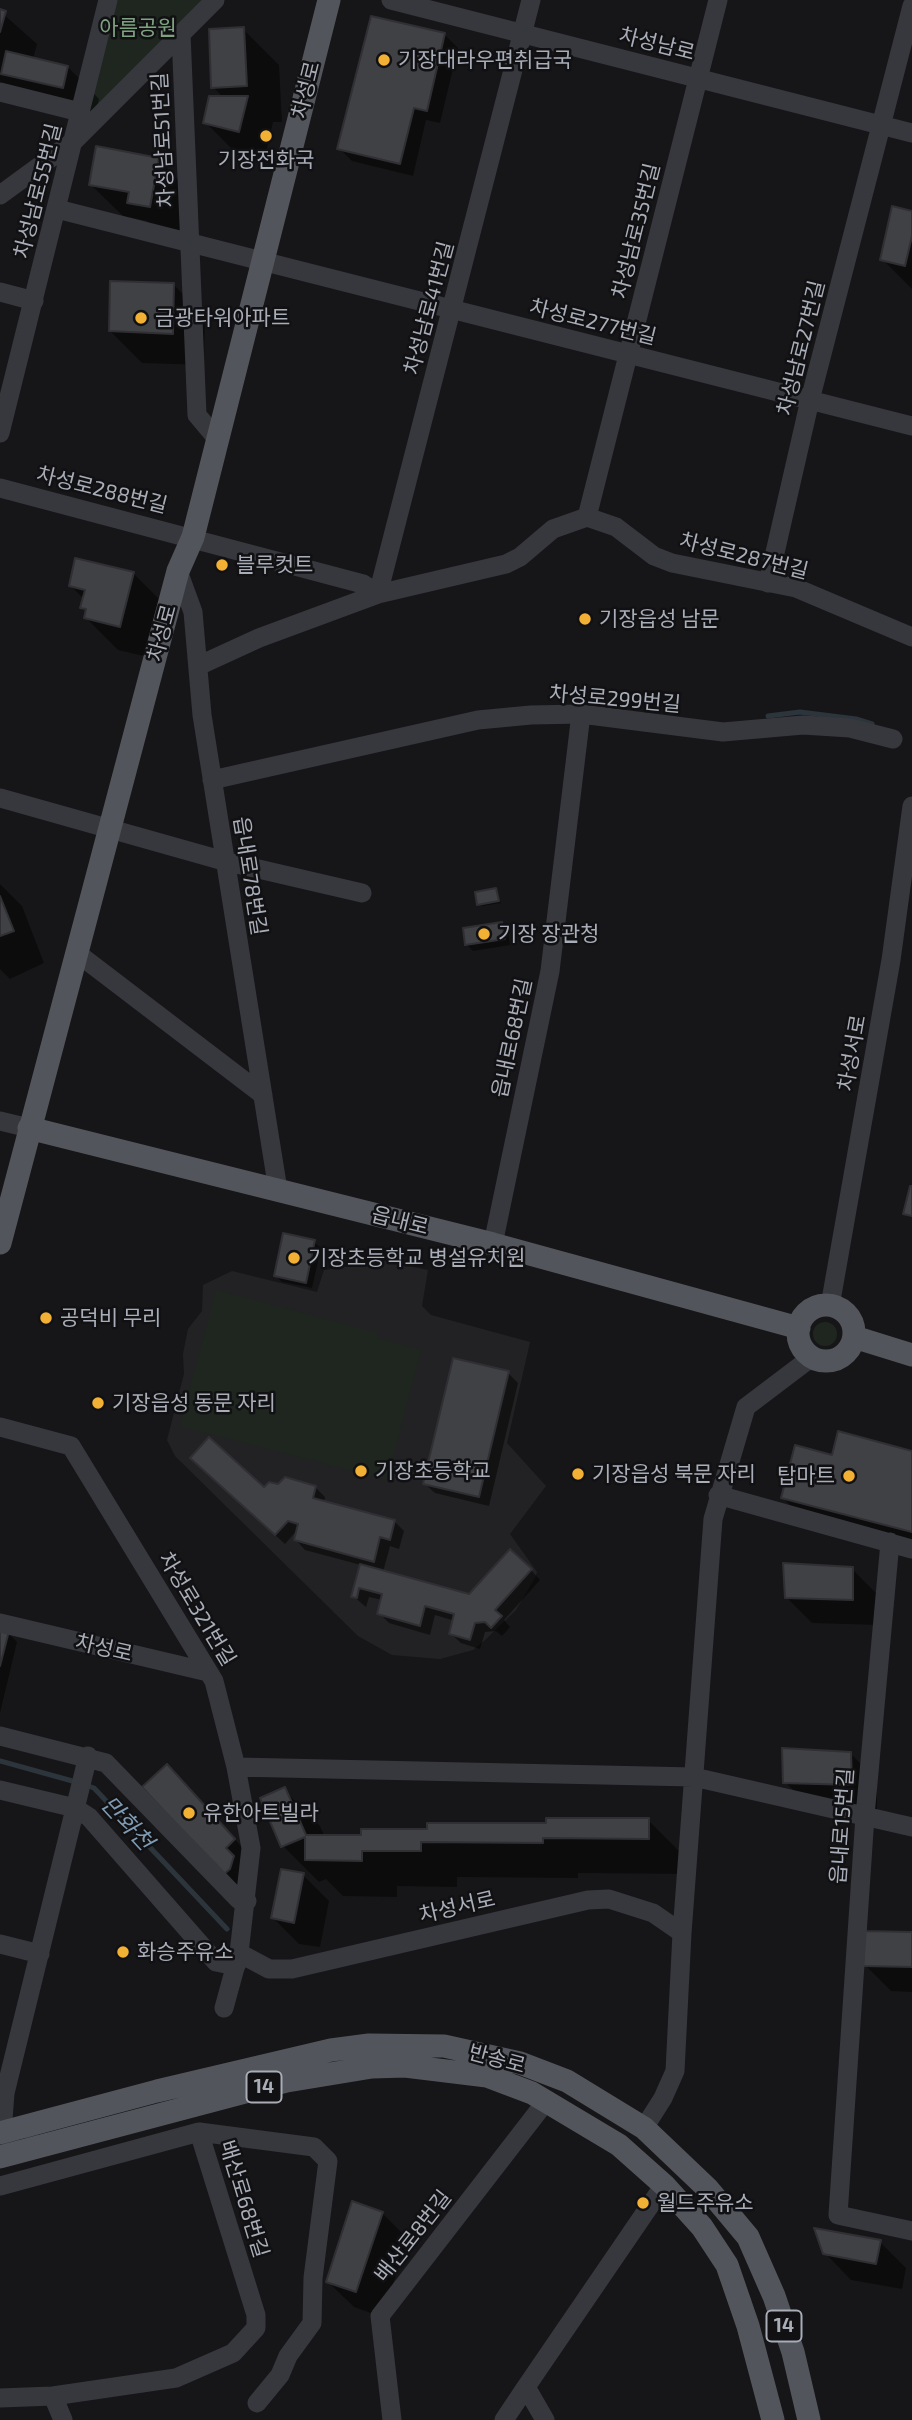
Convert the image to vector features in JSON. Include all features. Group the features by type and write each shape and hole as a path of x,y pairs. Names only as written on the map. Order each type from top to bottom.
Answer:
{"main road":[{"name":"차성로","path":"0,1243 178,570 193,537 329,0"},
{"name":"읍내로","path":"29,1128 493,1244 799,1328"},
{"path":"830,1306 848,1316 854,1337 851,1348 843,1356 825,1361 812,1357 804,1349 799,1328 803,1316 812,1309 830,1306"},
{"path":"854,1337 912,1355"},
{"name":"반송로","path":"1,2132 331,2050 407,2044 444,2046 520,2063 568,2081 644,2128 708,2188 748,2237 774,2296 793,2352 809,2420"},
{"name":"반송로","path":"0,2157 287,2081 372,2067 405,2066 487,2076 547,2100 619,2145 664,2185 702,2227 727,2265 748,2326 773,2420"}],"street":[{"name":"차성남로55번길","path":"0,433 108,0"},
{"name":"차성남로51번길","path":"0,195 74,141 215,0"},
{"name":"차성남로","path":"391,0 912,133"},
{"name":"차성남로41번길","path":"378,594 531,0"},
{"name":"차성남로35번길","path":"587,517 718,0"},
{"name":"차성남로27번길","path":"768,583 810,400 912,6"},
{"name":"차성남로51번길","path":"181,34 190,243"},
{"path":"0,92 80,112"},
{"path":"57,209 262,262"},
{"path":"190,243 197,415 218,440"},
{"name":"차성로277번길","path":"262,262 912,426"},
{"path":"0,292 34,301"},
{"name":"차성로288번길","path":"0,488 193,537"},
{"path":"198,666 259,638 378,594 506,564 520,557 553,529 587,517"},
{"name":"차성로287번길","path":"587,517 616,527 654,556 672,563 796,588 912,637"},
{"path":"193,537 363,584 378,594"},
{"name":"읍내로78번길","path":"178,570 193,612 212,780 278,1190"},
{"name":"차성로299번길","path":"212,780 478,720 581,714 723,732 803,725 850,728 893,739"},
{"name":"읍내로68번길","path":"493,1244 550,971 581,714"},
{"path":"0,798 224,861 362,893"},
{"name":"차성서로","path":"830,1306 887,985 912,806"},
{"path":"76,953 263,1095"},
{"name":"읍내로","path":"0,1121 29,1128"},
{"path":"644,2128 663,2098 675,2071 682,1933 710,1542 718,1495 746,1407 812,1357"},
{"name":"차성로321번길","path":"0,1426 71,1446 219,1694 251,1847 247,1901 237,1959 224,2008"},
{"path":"718,1495 912,1549"},
{"name":"읍내로15번길","path":"890,1542 865,1816 838,2215 912,2231"},
{"name":"차성로","path":"0,1623 208,1672"},
{"path":"0,1735 87,1762 106,1763 239,1900 247,1901"},
{"path":"1,2132 5,2093 87,1762"},
{"path":"236,1767 694,1777 912,1827"},
{"path":"0,1790 77,1802"},
{"name":"차성서로","path":"77,1802 216,1962 237,1959 269,1969 292,1969 588,1900 608,1899 653,1913 682,1933"},
{"path":"0,1944 40,1954"},
{"name":"배산로8번길","path":"392,2420 380,2316 547,2100"},
{"path":"0,2186 199,2132"},
{"name":"배산로68번길","path":"53,2396 176,2378 233,2353 256,2328 256,2315 199,2132 314,2147 328,2161 313,2278 312,2323 288,2356 280,2375 257,2403"},
{"path":"30,2150 47,2174"},
{"path":"504,2420 664,2185"},
{"path":"526,2388 545,2420"},
{"path":"0,2398 53,2396 63,2420"}],"shaded area":[{"name":"기장초등학교","path":"384,1261 428,1270 422,1306 431,1315 530,1342 507,1443 546,1486 510,1534 537,1572 516,1610 484,1641 473,1650 440,1659 392,1655 358,1636 175,1456 167,1440 184,1374 183,1354 188,1329 202,1311 203,1285 232,1271 317,1292 324,1270"}],"green space":[{"name":"아름공원","path":"116,0 205,0 91,112 87,112"},
{"path":"216,1290 378,1333 377,1338 421,1350 387,1480 180,1426"},
{"path":"825,1322 836,1329 837,1334 830,1345 825,1346 814,1339 813,1334 820,1323"}],"building":[{"path":"0,9 6,11 0,32"},
{"path":"371,16 445,33 427,111 414,108 400,164 337,149"},
{"path":"244,27 247,86 211,88 209,29"},
{"path":"6,51 68,66 63,88 1,74"},
{"path":"209,96 248,96 239,132 203,123"},
{"path":"96,146 159,158 150,207 127,203 129,192 89,185"},
{"path":"892,206 912,211 912,236 905,266 880,260"},
{"name":"금광타워아파트","path":"110,281 174,283 173,334 109,331"},
{"path":"75,558 134,572 120,627 84,618 86,609 80,608 85,590 69,586"},
{"path":"496,888 499,901 477,905 475,892"},
{"path":"0,896 14,931 0,936"},
{"name":"기장 장관청","path":"502,922 505,939 465,945 463,928"},
{"path":"912,1186 912,1216 903,1214"},
{"name":"기장초등학교 병설유치원","path":"283,1233 315,1240 306,1283 274,1276"},
{"name":"기장초등학교","path":"453,1358 509,1371 479,1497 423,1484"},
{"name":"탑마트","path":"838,1431 912,1451 912,1532 781,1498 795,1445 832,1455"},
{"name":"기장초등학교","path":"209,1437 264,1487 269,1482 278,1484 285,1477 316,1486 313,1498 395,1520 390,1540 380,1537 374,1562 294,1540 298,1524 288,1521 275,1535 190,1458"},
{"path":"510,1549 532,1569 495,1610 502,1616 491,1628 485,1622 475,1623 470,1640 449,1634 454,1614 425,1606 420,1626 377,1614 382,1594 359,1588 357,1598 351,1597 360,1564 469,1594"},
{"path":"783,1563 853,1567 853,1600 785,1598"},
{"path":"0,1629 9,1631 0,1666"},
{"path":"782,1748 851,1752 852,1785 783,1783"},
{"name":"유한아트빌라","path":"167,1764 235,1839 226,1848 234,1856 230,1869 223,1875 142,1787"},
{"path":"285,1787 306,1835 361,1835 361,1829 427,1829 427,1823 546,1823 546,1818 649,1818 649,1839 543,1838 543,1843 421,1842 421,1851 362,1851 362,1861 305,1860 305,1837 281,1847 260,1798"},
{"path":"281,1869 304,1873 294,1923 271,1918"},
{"path":"864,1931 912,1932 912,1967 863,1966"},
{"path":"352,2201 383,2212 356,2292 326,2282"},
{"path":"814,2228 881,2240 876,2264 823,2254"}],"waterway":[{"path":"768,716 800,712 856,719 872,724"},
{"name":"만화천","path":"0,1761 76,1782"},
{"name":"만화천","path":"85,1785 94,1788 227,1929"}],"place":[{"name":"기장대라우편취급국","path":"384,60"},
{"name":"기장전화국","path":"266,136"},
{"name":"금광타워아파트","path":"141,318"},
{"name":"블루컷트","path":"222,565"},
{"name":"기장읍성 남문","path":"585,619"},
{"name":"기장 장관청","path":"484,934"},
{"name":"기장초등학교 병설유치원","path":"294,1258"},
{"name":"공덕비 무리","path":"46,1318"},
{"name":"기장읍성 동문 자리","path":"98,1403"},
{"name":"기장초등학교","path":"361,1471"},
{"name":"기장읍성 북문 자리","path":"578,1474"},
{"name":"탑마트","path":"849,1476"},
{"name":"유한아트빌라","path":"189,1813"},
{"name":"화승주유소","path":"123,1952"},
{"name":"월드주유소","path":"643,2203"}]}
